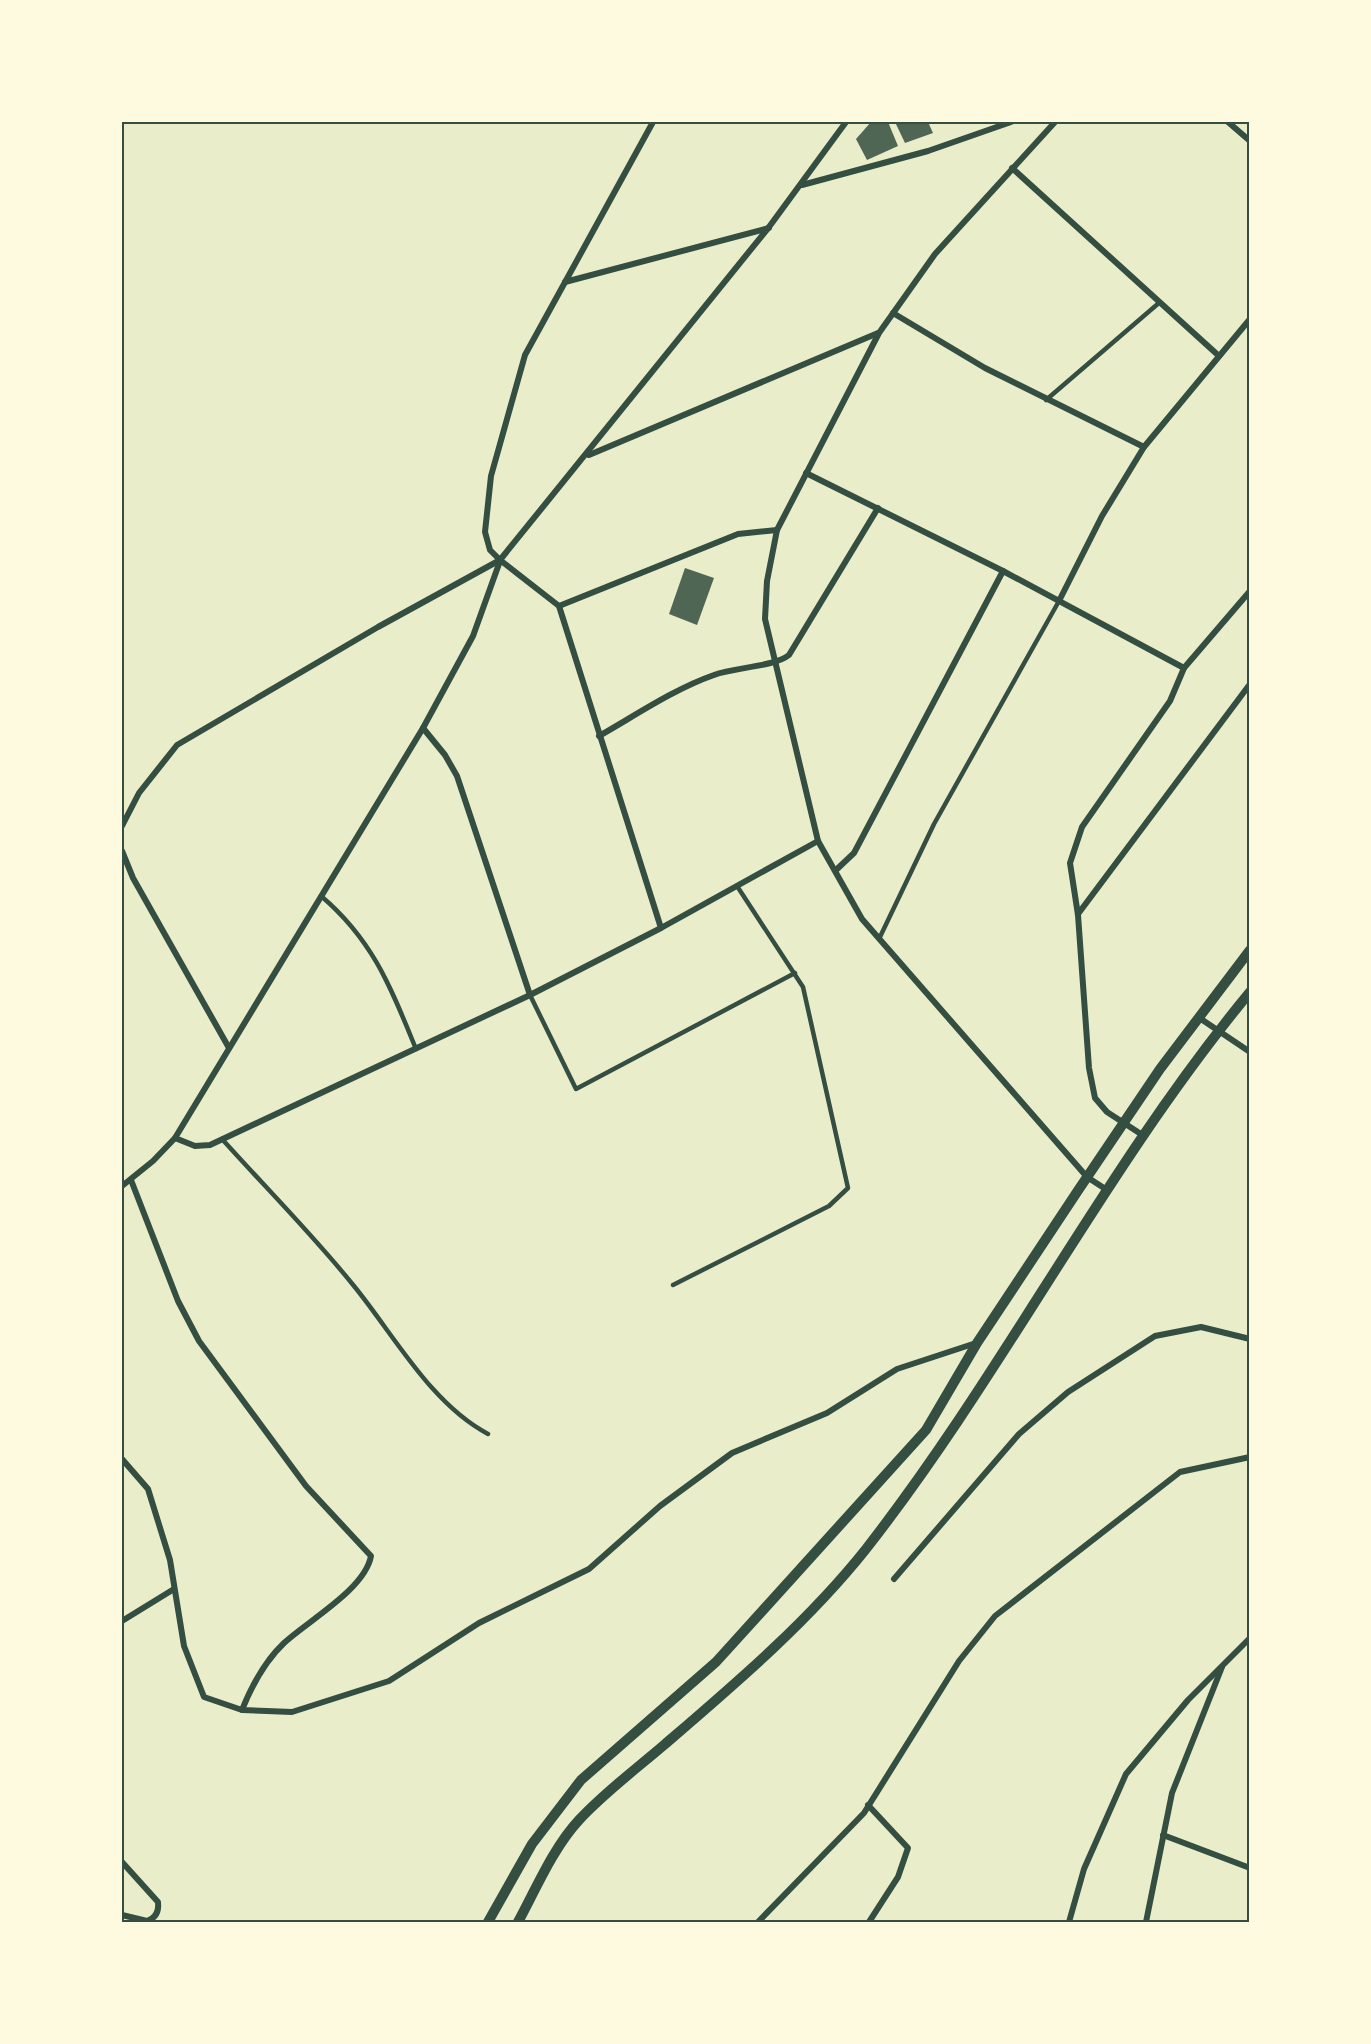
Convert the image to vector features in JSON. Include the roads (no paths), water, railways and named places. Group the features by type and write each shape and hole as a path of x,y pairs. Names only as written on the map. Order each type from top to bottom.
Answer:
{"street":[{"path":"653,122 525,354 491,476 485,532 490,550 500,561 559,606 661,928"},
{"path":"122,1186 175,1138 423,728 473,636 500,561 769,227 846,122"},
{"path":"802,185 928,151 1011,122"},
{"path":"1055,122 935,254 879,333 777,530 767,581 765,619 818,841 862,919 1087,1177 1107,1190"},
{"path":"1228,122 1250,141"},
{"path":"1012,168 1219,356"},
{"path":"565,282 769,227"},
{"path":"893,313 949,348 1047,400 1144,447"},
{"path":"1059,601 1102,516 1144,447 1250,319"},
{"path":"586,456 879,333"},
{"path":"806,473 1003,571 1184,668"},
{"path":"599,736 714,675 745,666 776,662 793,651 878,508"},
{"path":"559,606 738,534 777,530"},
{"path":"122,826 139,793 177,745 378,627 500,561"},
{"path":"836,870 849,859 858,845 1003,571"},
{"path":"1145,1136 1107,1112 1095,1098 1089,1068 1078,915 1070,863 1082,827 1170,701 1184,668 1250,591"},
{"path":"1078,915 1250,684"},
{"path":"423,728 445,755 457,776 530,995"},
{"path":"175,1138 195,1146 210,1145 222,1140 530,995 661,928 818,841"},
{"path":"122,851 133,878 229,1048"},
{"path":"488,1923 532,1844 581,1780 716,1662 926,1430 977,1343 1124,1122 1198,1017 1250,950"},
{"path":"518,1923 553,1858 578,1821 736,1682 794,1627 864,1551 924,1470 1107,1190 1218,1030 1250,992"},
{"path":"1198,1017 1250,1052"},
{"path":"131,1180 178,1301 200,1341 306,1486 371,1556 368,1568 358,1582 284,1644 270,1659 258,1676 242,1710"},
{"path":"894,1579 1019,1434 1068,1392 1155,1336 1201,1327 1250,1340"},
{"path":"122,1459 147,1489 170,1560 184,1646 204,1697 242,1710 292,1712 389,1681 479,1623 589,1569 660,1506 732,1453 828,1413 897,1369 977,1343"},
{"path":"758,1923 868,1805 959,1661 995,1616 1180,1472 1250,1457"},
{"path":"122,1621 174,1589"},
{"path":"1069,1923 1084,1869 1126,1774 1188,1700 1248,1642"},
{"path":"1146,1923 1172,1793 1224,1664"},
{"path":"868,1805 908,1848 898,1877 869,1923"},
{"path":"1163,1835 1250,1868"},
{"path":"122,1862 158,1902 158,1908 154,1917 147,1922 122,1915"}],"lane":[{"path":"1047,400 1160,302"},
{"path":"879,939 934,824 1059,601"},
{"path":"674,1285 829,1206 848,1188 803,987 737,886"},
{"path":"321,896 354,927 380,964 416,1049"},
{"path":"530,995 576,1089 795,974"},
{"path":"222,1140 352,1284 444,1402 469,1423 488,1434"}]}
